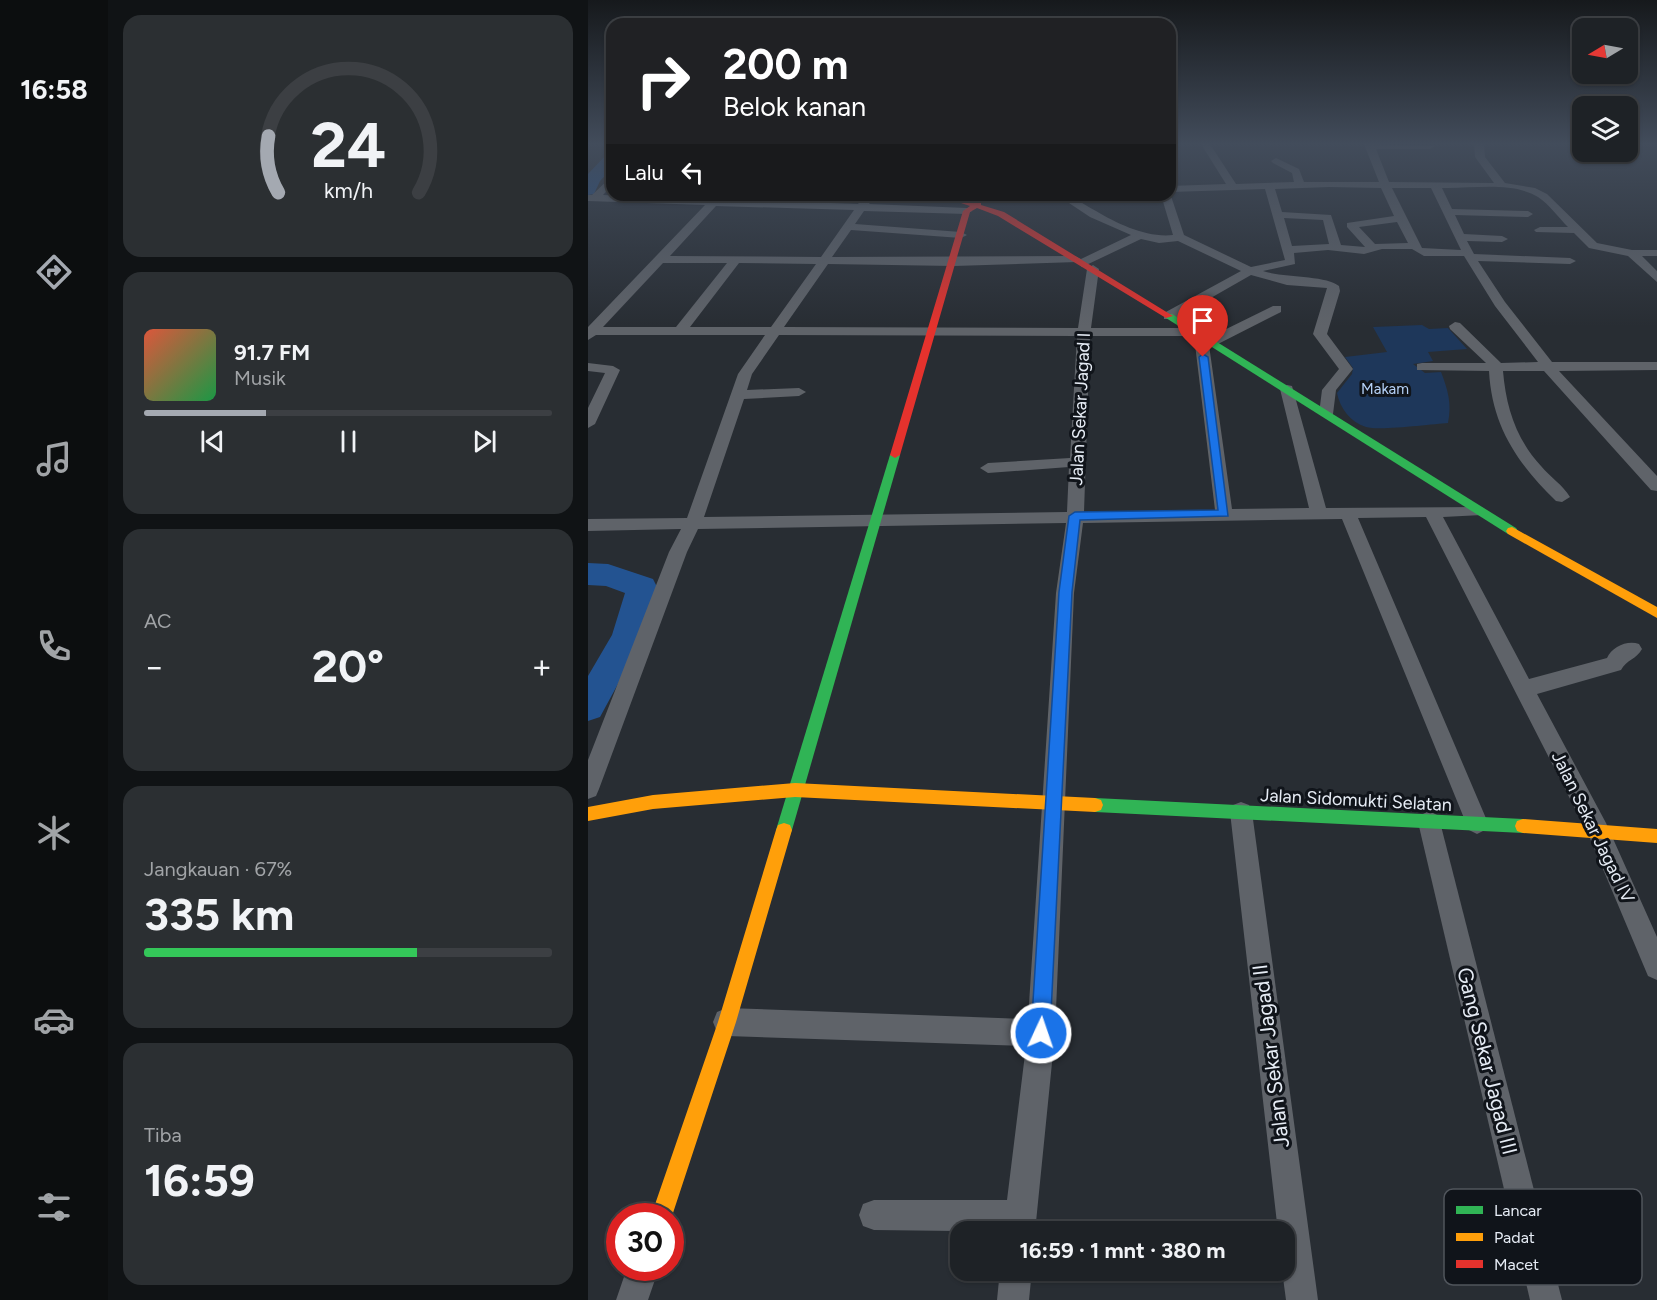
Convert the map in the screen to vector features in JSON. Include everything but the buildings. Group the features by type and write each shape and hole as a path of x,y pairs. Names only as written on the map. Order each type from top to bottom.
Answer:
{"street":[{"path":"589,332 711,205"},
{"path":"801,205 862,207 909,205"},
{"path":"665,1203 727,1022 874,521 954,261 961,235 963,205"},
{"path":"971,205 1001,214 1169,316 1176,328"},
{"path":"1078,205 1140,235 1166,240 1191,231"},
{"path":"1169,205 1178,237"},
{"path":"1169,316 1252,270 1289,263 1289,250 1275,205"},
{"path":"1396,205 1415,246 1425,253 1469,255 1579,251"},
{"path":"1445,205 1469,255 1500,303 1549,367 1653,478"},
{"path":"1551,205 1578,230 1579,251"},
{"path":"588,789 673,564 700,507 745,374 862,207"},
{"path":"1449,212 1528,214"},
{"path":"1278,215 1327,217 1336,247"},
{"path":"1373,249 1351,225 1401,218"},
{"path":"850,227 961,235"},
{"path":"1540,230 1578,230"},
{"path":"661,259 1083,264 1140,235"},
{"path":"1178,237 1204,246 1252,270 1279,280 1325,283 1334,288 1320,330 1346,369 1329,390 1326,414"},
{"path":"1461,237 1502,239"},
{"path":"1289,250 1415,246"},
{"path":"1516,247 1657,254"},
{"path":"1632,253 1657,278"},
{"path":"680,331 735,261"},
{"name":"Jalan Sekar Jagad I","path":"1020,1221 1041,1033 1065,592 1075,516 1084,332 1083,264"},
{"path":"1202,337 1277,309"},
{"path":"1455,326 1496,365 1497,383 1510,436 1532,468 1562,497"},
{"path":"589,332 932,330 1084,332 1176,328 1202,337 1476,511 1657,613"},
{"path":"1202,337 1224,513"},
{"path":"1422,367 1657,366"},
{"path":"588,367 613,370 588,424"},
{"path":"1287,389 1319,513"},
{"path":"737,395 799,392"},
{"path":"988,468 1077,462"},
{"path":"1437,512 1448,493"},
{"path":"588,525 691,525 1224,513 1348,514 1476,511"},
{"name":"Jalan Sekar Jagad IV","path":"1437,512 1524,689 1598,831 1657,967"},
{"path":"1348,514 1477,823"},
{"path":"1637,602 1657,599"},
{"path":"1524,689 1614,664 1617,657 1632,649"},
{"name":"Jalan Sidomukti Selatan","path":"591,819 694,798 795,790 1477,823 1657,836"},
{"name":"Jalan Sekar Jagad II","path":"1241,812 1302,1300"},
{"name":"Gang Sekar Jagad III","path":"1429,822 1519,1189"},
{"path":"727,1022 1041,1033"},
{"path":"874,1215 984,1221"},
{"path":"632,1300 639,1281"},
{"path":"1013,1300 1015,1281"},
{"name":"Gang Sekar Jagad III","path":"1542,1285 1546,1300"}],"green space":[{"name":"Makam","path":"1422,325 1429,329 1448,328 1467,349 1428,352 1433,361 1413,364 1425,373 1441,372 1449,397 1448,423 1373,428 1355,422 1343,409 1337,393 1352,374 1353,368 1345,357 1387,352 1373,327"}],"waterway":[{"path":"588,574 608,575 642,587 628,636 588,707"}],"traffic: fast":[{"path":"1169,316 1512,531"},
{"path":"784,830 895,455"},
{"path":"1095,805 1523,826"}],"traffic: slow":[{"path":"1512,531 1657,613"},
{"path":"588,814 653,802 795,790 1095,805"},
{"path":"1523,826 1657,836"},
{"path":"665,1203 727,1022 784,830"}],"traffic: jam":[{"path":"974,205 1001,214 1169,316"},
{"path":"895,455 967,211 977,205"}],"route":[{"path":"1041,1033 1065,592 1075,516 1224,513 1203,357"}]}
